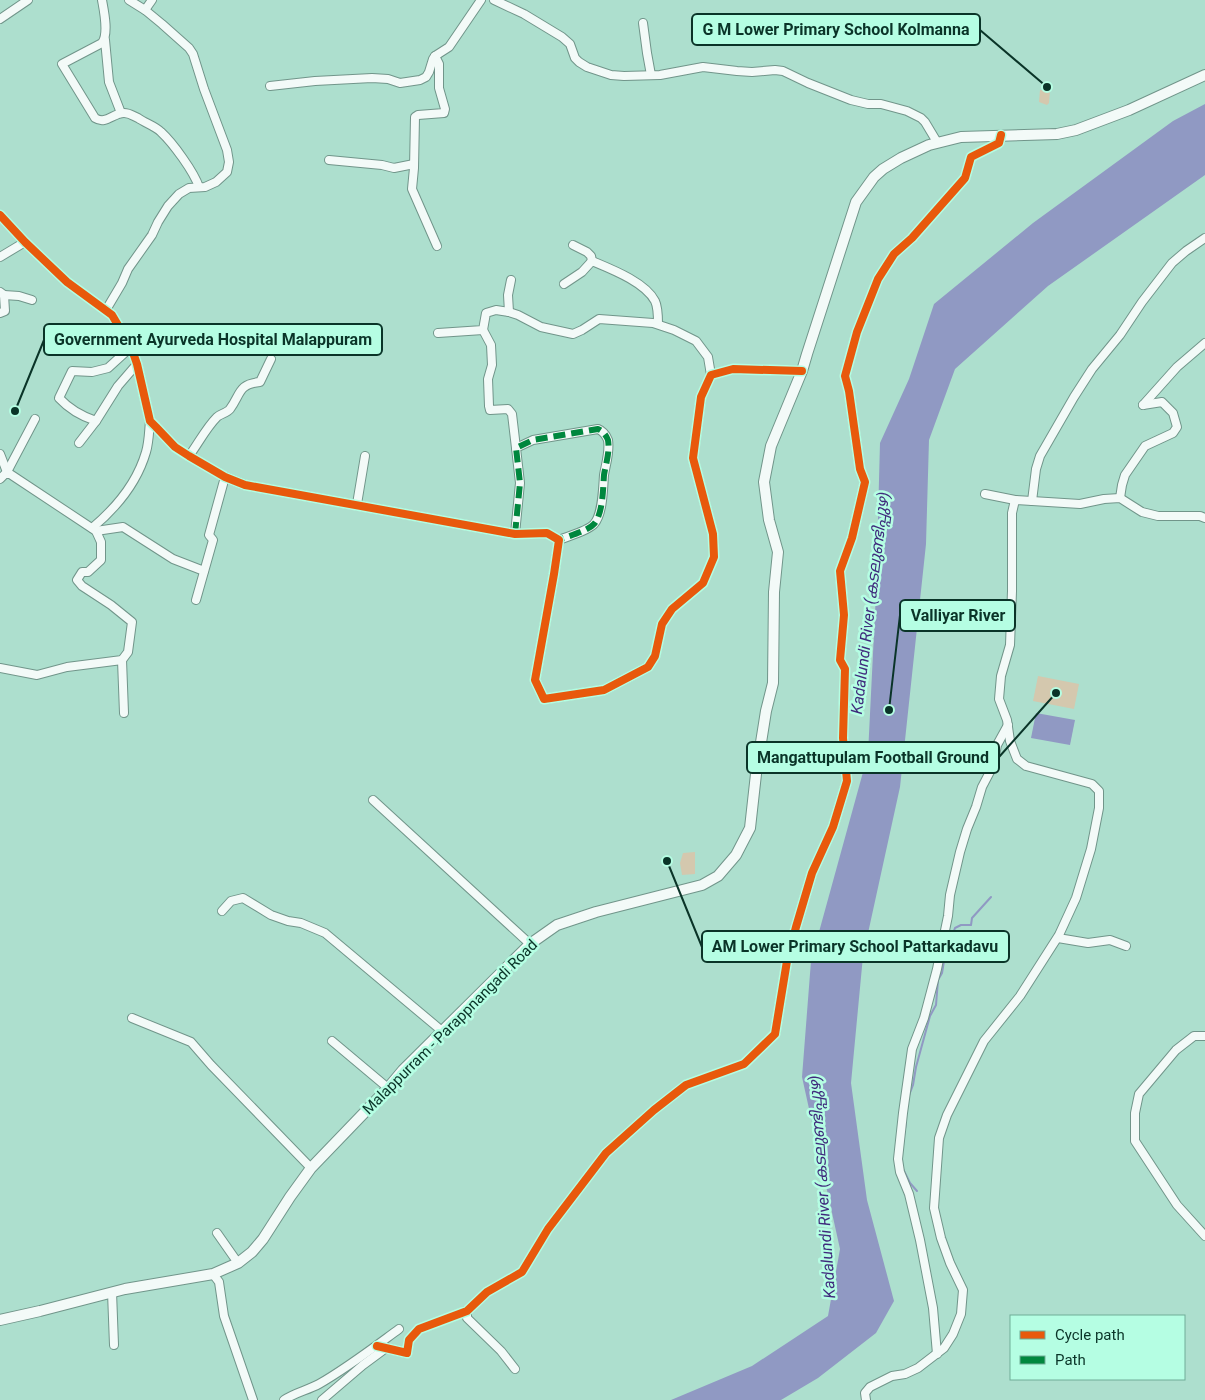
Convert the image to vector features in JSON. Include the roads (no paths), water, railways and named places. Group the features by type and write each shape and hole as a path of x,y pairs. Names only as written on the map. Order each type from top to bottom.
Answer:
{"main road":[{"name":"Malappurram - Parappnangadi Road","path":"0,1320 40,1312 112,1292 213,1274 238,1263 252,1252 263,1239 310,1168 388,1088 403,1070 530,944 557,925 596,912 702,885 718,876 736,855 750,828 766,711 773,684 774,592 778,552 770,520 764,482 772,446 802,371 856,202 874,177 883,170 901,158 937,142 960,137 1057,134 1076,130 1129,110 1205,75"}],"street":[{"path":"0,18 28,0"},
{"path":"102,0 109,82 122,113"},
{"path":"106,310 128,269 152,235 168,206 189,188 211,185 224,176 229,162 227,150 204,90 193,54 145,10 129,0"},
{"path":"145,10 152,0"},
{"path":"270,86 315,80 372,78 400,82 420,80 430,72 435,56 449,47 481,0"},
{"path":"494,0 524,14 562,37 570,44 575,58 579,62 587,67 611,75 651,75 703,67 737,71 783,71 851,100 868,104 881,104 907,111 925,122 937,142"},
{"path":"643,23 646,53 651,75"},
{"path":"105,40 62,64 95,118 104,121 122,113 131,114 161,131 181,156 199,187"},
{"path":"435,56 439,64 439,88 445,109 444,112 415,117 412,189 437,246"},
{"path":"377,1346 407,1353 409,1340 419,1330 467,1311 487,1292 522,1272 548,1229 606,1153 654,1110 686,1085 744,1064 775,1034 796,926 812,873 833,827 847,781 843,738 845,669 840,660 844,615 840,571 852,538 865,482 860,469 849,391 845,376 857,332 878,278 894,254 912,238 965,178 971,157 999,143 1000,135"},
{"path":"329,160 382,165 394,168 414,164"},
{"path":"0,215 67,282 112,315 131,346 137,364 150,421 146,452 133,482 94,530"},
{"path":"1032,501 1036,469 1040,456 1092,369 1120,335 1172,263 1205,238"},
{"path":"0,258 26,242"},
{"path":"574,246 588,252 592,261"},
{"path":"564,284 582,272 592,261"},
{"path":"592,261 614,270 643,287 656,302 658,324"},
{"path":"509,312 508,295 511,280"},
{"path":"0,313 5,311 2,294 32,300"},
{"path":"515,534 520,483 512,414 508,409 490,410 488,379 492,365 491,345 483,330 486,313 496,310 509,312 541,327 573,334 599,319 653,323 674,330 696,341 708,356 711,374 701,397 693,458 713,534 714,557 703,583 672,609 662,624 655,656 648,667 604,690 544,699 535,680 559,540"},
{"path":"438,333 483,330"},
{"path":"1120,498 1125,475 1145,446 1173,433 1177,427 1173,413 1162,402 1143,405 1177,367 1205,343"},
{"path":"96,421 83,417 69,409 59,398 72,371 92,372 108,368 131,346"},
{"path":"189,456 217,417 229,410 244,386 260,382 271,359"},
{"path":"79,444 118,386 137,364"},
{"path":"711,374 733,369 802,371"},
{"path":"0,479 7,472 34,419"},
{"path":"150,421 175,447 225,477 244,485 515,534 547,533 559,540"},
{"path":"516,448 533,440 591,429 598,429 606,436 608,452 602,500 594,524 559,540"},
{"path":"0,454 7,472 94,530 101,542 101,560 88,572 82,572 77,580 82,586 132,622 128,652 122,660 124,713"},
{"path":"357,504 365,456"},
{"path":"196,600 213,540 209,535 225,477"},
{"path":"985,494 1015,500 1080,504 1120,498 1142,512 1158,516 1203,517"},
{"path":"866,1400 865,1393 870,1387 892,1376 905,1374 918,1368 944,1348 953,1334 961,1314 963,1290 941,1238 934,1208 939,1138 947,1116 984,1041 1020,996 1058,938 1076,898 1091,849 1099,808 1099,791 1092,784 1026,766 1017,760 1010,741 1008,725 1000,700 1000,676 1010,644 1012,513 1015,500"},
{"path":"94,530 123,526 173,559 204,571"},
{"path":"0,668 36,675 67,667 122,660"},
{"path":"937,1354 933,1308 920,1240 898,1159 903,1113 912,1049 924,1018 937,969 956,866 982,787 994,766 997,745 1008,725"},
{"path":"373,800 530,944"},
{"path":"222,912 231,901 243,898 271,915 301,923 324,933 442,1031"},
{"path":"1058,938 1088,943 1110,940 1126,946"},
{"path":"132,1018 190,1042 310,1168"},
{"path":"1205,1036 1194,1036 1176,1050 1139,1094 1135,1113 1135,1141 1177,1205 1205,1236"},
{"path":"332,1041 388,1088"},
{"path":"217,1233 238,1263"},
{"path":"213,1274 219,1282 224,1316 253,1400"},
{"path":"112,1292 114,1345"},
{"path":"467,1311 467,1318 501,1351 515,1369"},
{"path":"284,1400 318,1384 377,1346 399,1329"},
{"path":"322,1400 386,1348"}],"water":[{"path":"1205,104 1205,175 1048,286 955,369 929,440 926,544 900,787 863,956 851,1083 867,1200 894,1301 876,1333 818,1378 781,1400 671,1400 752,1366 828,1316 840,1249 802,1077 811,961 868,754 876,593 880,443 909,379 934,304 1033,223 1173,121"},
{"path":"1036,713 1075,720 1070,745 1031,738"}],"waterway":[{"path":"908,1098 930,1016 936,1005 938,980 942,973 945,955 955,928 961,925 971,925 972,918 991,897"},
{"path":"904,1135 906,1122"},
{"path":"902,1167 910,1183 917,1191"}],"place":[{"name":"G M Lower Primary School Kolmanna","path":"1047,87"},
{"name":"Government Ayurveda Hospital Malappuram","path":"15,411"},
{"name":"Mangattupulam Football Ground","path":"1056,693"},
{"name":"Valliyar River","path":"889,710"},
{"name":"AM Lower Primary School Pattarkadavu","path":"667,861"}],"water label":[{"name":"Kadalundi River (കടലുണ്ടിപ്പുഴ)","path":"870,603"},
{"name":"Kadalundi River (കടലുണ്ടിപ്പുഴ)","path":"822,1187"}]}
